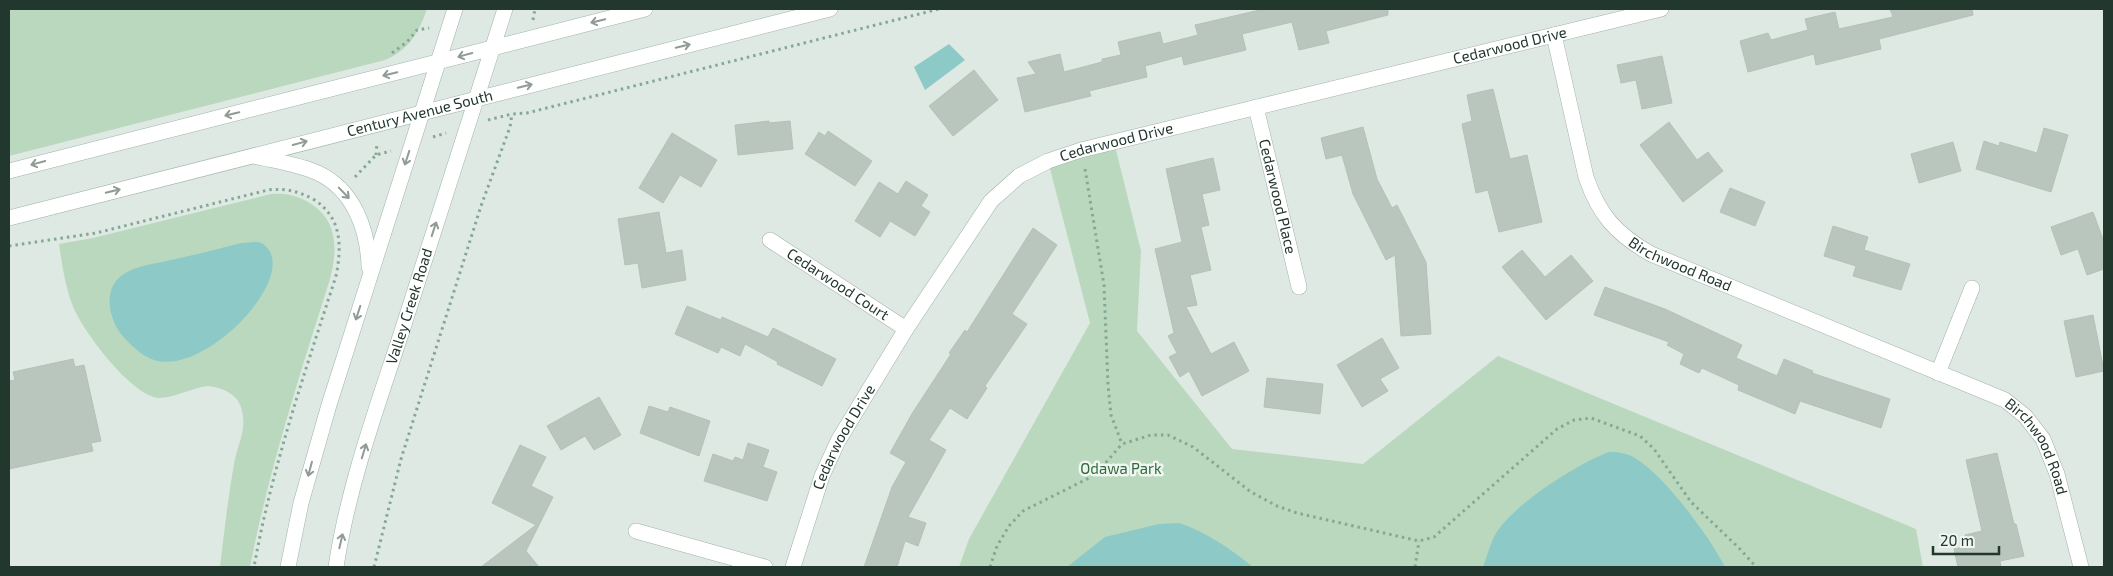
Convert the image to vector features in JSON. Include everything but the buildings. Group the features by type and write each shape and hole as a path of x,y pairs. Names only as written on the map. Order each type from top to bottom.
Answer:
{"main road":[{"path":"288,567 295,527 315,452 454,9"},
{"name":"Valley Creek Road","path":"336,567 355,479 369,432 478,98 505,9"},
{"path":"9,171 645,9"},
{"name":"Century Avenue South","path":"9,218 830,9"},
{"name":"Cedarwood Drive","path":"793,567 822,476 838,441 906,329 991,202 1019,176 1048,161 1081,150 1661,9"},
{"name":"Birchwood Road","path":"1554,35 1586,177 1593,198 1607,221 1629,242 1651,254 2005,400 2026,416 2044,439 2057,474 2081,567"},
{"name":"Cedarwood Place","path":"1256,107 1299,287"},
{"path":"252,155 310,170 328,178 342,191 355,208 364,231 369,259 369,278"},
{"name":"Cedarwood Court","path":"770,240 906,329"},
{"path":"1938,373 1972,288"},
{"path":"636,531 765,567"}],"path":[{"path":"529,38 536,9"},
{"path":"324,208 376,155 512,114 526,113 939,9"},
{"path":"374,567 401,459 481,206 510,127 517,88"},
{"path":"1081,150 1104,285 1111,415 1122,444"},
{"path":"9,246 90,234 268,190 288,190 301,193 324,208 333,218 338,230 340,252 337,268 280,452 265,510 254,567"},
{"path":"990,567 997,546 1009,526 1023,511 1087,479 1122,444 1150,435 1168,435 1193,447 1251,492 1277,506 1297,513 1419,541 1434,537 1557,429 1574,420 1591,418 1640,436 1654,448 1691,502 1756,567"},
{"path":"1415,567 1419,541"}],"green space":[{"path":"9,9 427,9 417,33 407,46 385,60 9,156"},
{"name":"Odawa Park","path":"1114,142 1141,251 1137,331 1232,449 1363,464 1498,356 1916,529 1923,567 959,567 969,539 1090,323 1048,161"},
{"path":"271,194 294,196 308,202 325,217 333,236 333,268 266,494 250,567 220,567 235,457 243,425 238,400 225,390 208,386 159,398 135,386 108,360 77,315 67,289 59,244 93,238"}],"water":[{"path":"949,44 965,60 925,90 914,67"},
{"path":"256,242 263,244 272,258 270,277 260,298 243,319 222,338 198,353 175,361 154,360 145,356 121,334 113,320 110,296 115,282 121,276 139,267 241,243"},
{"path":"1609,452 1632,456 1659,478 1697,524 1725,567 1483,567 1495,535 1503,523 1515,511 1563,476"},
{"path":"1179,523 1209,536 1253,567 1067,567 1105,537 1159,524"}]}
